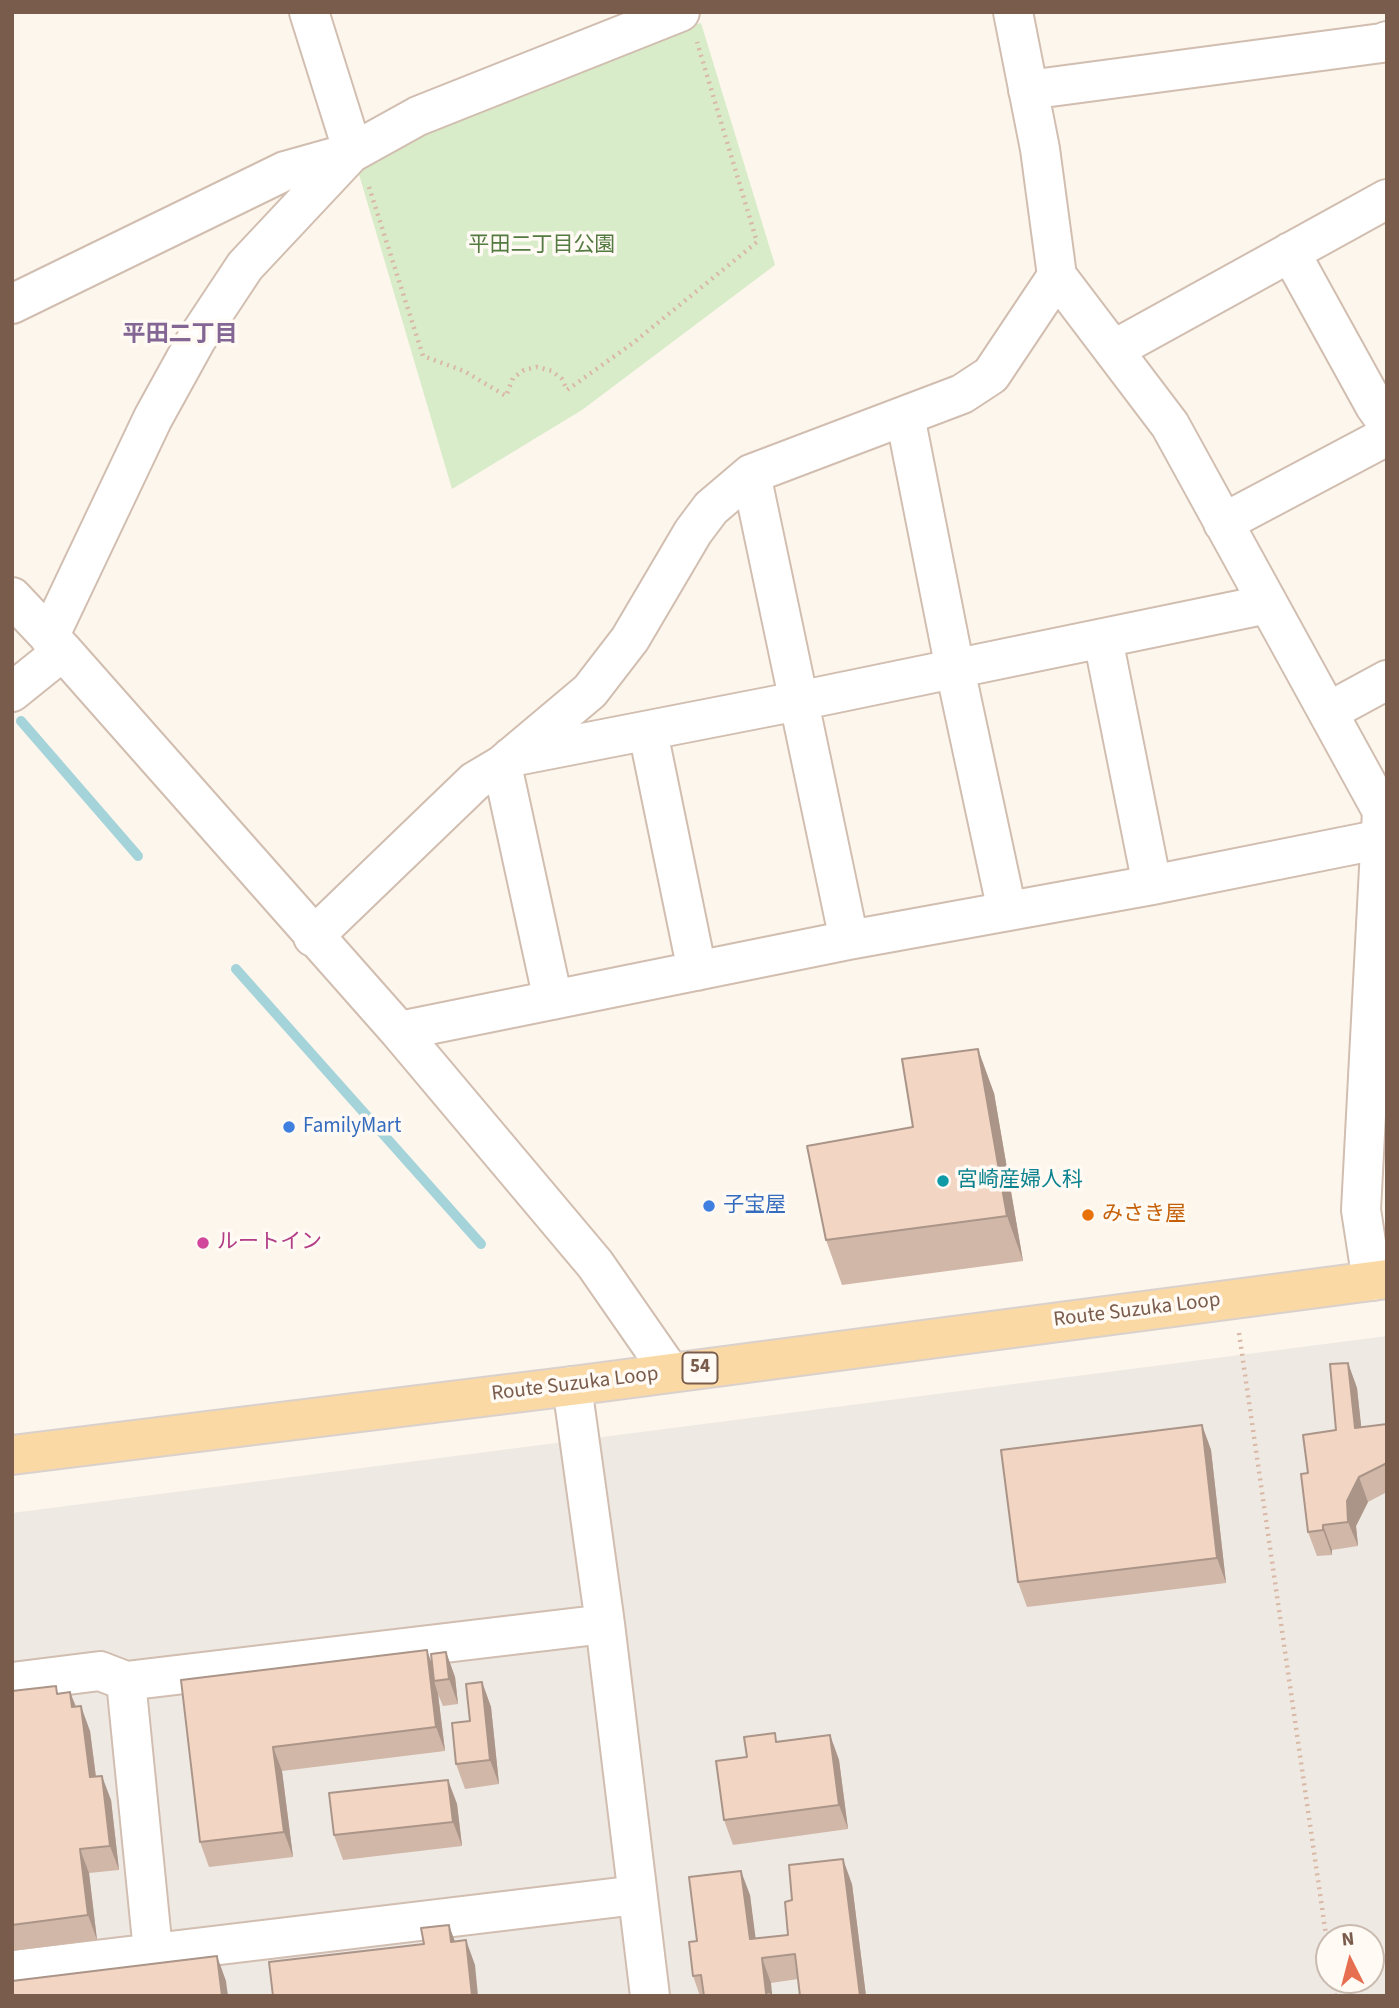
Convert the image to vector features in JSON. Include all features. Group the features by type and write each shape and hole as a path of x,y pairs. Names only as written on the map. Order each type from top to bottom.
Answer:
{"main road":[{"name":"Route Suzuka Loop","path":"12,1455 572,1386 1380,1280"}],"street":[{"path":"309,12 355,150"},
{"path":"1013,12 1040,149 1057,276 1115,349 1170,425 1328,712 1384,820 1371,989 1361,1210 1380,1280"},
{"path":"12,304 285,171 355,150 418,116 688,24"},
{"path":"1028,90 1387,41"},
{"path":"12,692 56,644 153,418 195,340 245,266 355,150"},
{"path":"1115,349 1387,199"},
{"path":"1290,252 1375,406 1387,422"},
{"path":"313,936 475,782 506,761 590,691 630,639 693,532 711,508 751,474 962,394 991,375 1057,276"},
{"path":"905,416 955,670 1007,911"},
{"path":"1223,523 1387,436"},
{"path":"751,474 849,940"},
{"path":"12,597 399,1031 596,1264 670,1372"},
{"path":"506,761 1268,604"},
{"path":"1103,639 1152,885"},
{"path":"1328,712 1387,680"},
{"path":"648,732 697,971"},
{"path":"506,761 553,1000"},
{"path":"399,1031 849,940 1152,885 1384,820"},
{"path":"572,1386 605,1624 650,1996"},
{"path":"12,1682 100,1671 126,1681 605,1624"},
{"path":"126,1681 153,1951"},
{"path":"12,1970 637,1895"}],"path":[{"path":"355,150 423,356 464,371 506,396 513,378 524,370 537,367 552,371 562,379 567,390 633,343 757,242 688,24"},
{"path":"1234,1298 1324,1924"}],"shaded area":[{"path":"1387,1336 1387,1996 12,1996 12,1513"}],"green space":[{"name":"平田二丁目公園","path":"701,23 775,265 582,410 452,489 358,171 400,142 661,34"}],"building":[{"path":"978,1049 1007,1216 826,1240 807,1146 913,1127 902,1059"},
{"path":"1348,1363 1355,1428 1387,1424 1387,1463 1359,1477 1347,1501 1348,1522 1323,1525 1323,1530 1308,1532 1301,1474 1308,1473 1303,1435 1336,1430 1330,1364"},
{"path":"1202,1425 1217,1558 1018,1582 1001,1450"},
{"path":"427,1650 436,1727 273,1747 284,1832 200,1842 181,1680"},
{"path":"446,1652 449,1679 434,1681 431,1654"},
{"path":"482,1682 490,1760 456,1764 452,1723 470,1721 466,1684"},
{"path":"56,1686 57,1694 70,1692 72,1707 81,1706 90,1777 102,1776 110,1846 80,1849 88,1915 12,1925 12,1691"},
{"path":"775,1733 776,1742 830,1735 839,1805 724,1820 716,1761 747,1757 744,1737"},
{"path":"448,1780 453,1822 334,1835 329,1793"},
{"path":"843,1859 860,1996 800,1996 795,1954 762,1958 766,1993 771,1992 771,1996 704,1996 701,1975 693,1976 689,1942 697,1941 689,1877 741,1871 750,1939 788,1935 785,1902 792,1900 789,1865"},
{"path":"449,1925 451,1942 466,1940 472,1996 273,1996 269,1962 424,1944 421,1928"},
{"path":"217,1956 222,1996 12,1996 12,1981"}],"waterway":[{"path":"21,721 138,856"},
{"path":"236,969 481,1244"}],"place":[{"name":"FamilyMart","path":"289,1127"},
{"name":"宮崎産婦人科","path":"943,1181"},
{"name":"子宝屋","path":"709,1206"},
{"name":"みさき屋","path":"1088,1215"},
{"name":"ルートイン","path":"203,1243"}],"district":[{"name":"平田二丁目","path":"180,336"}]}
